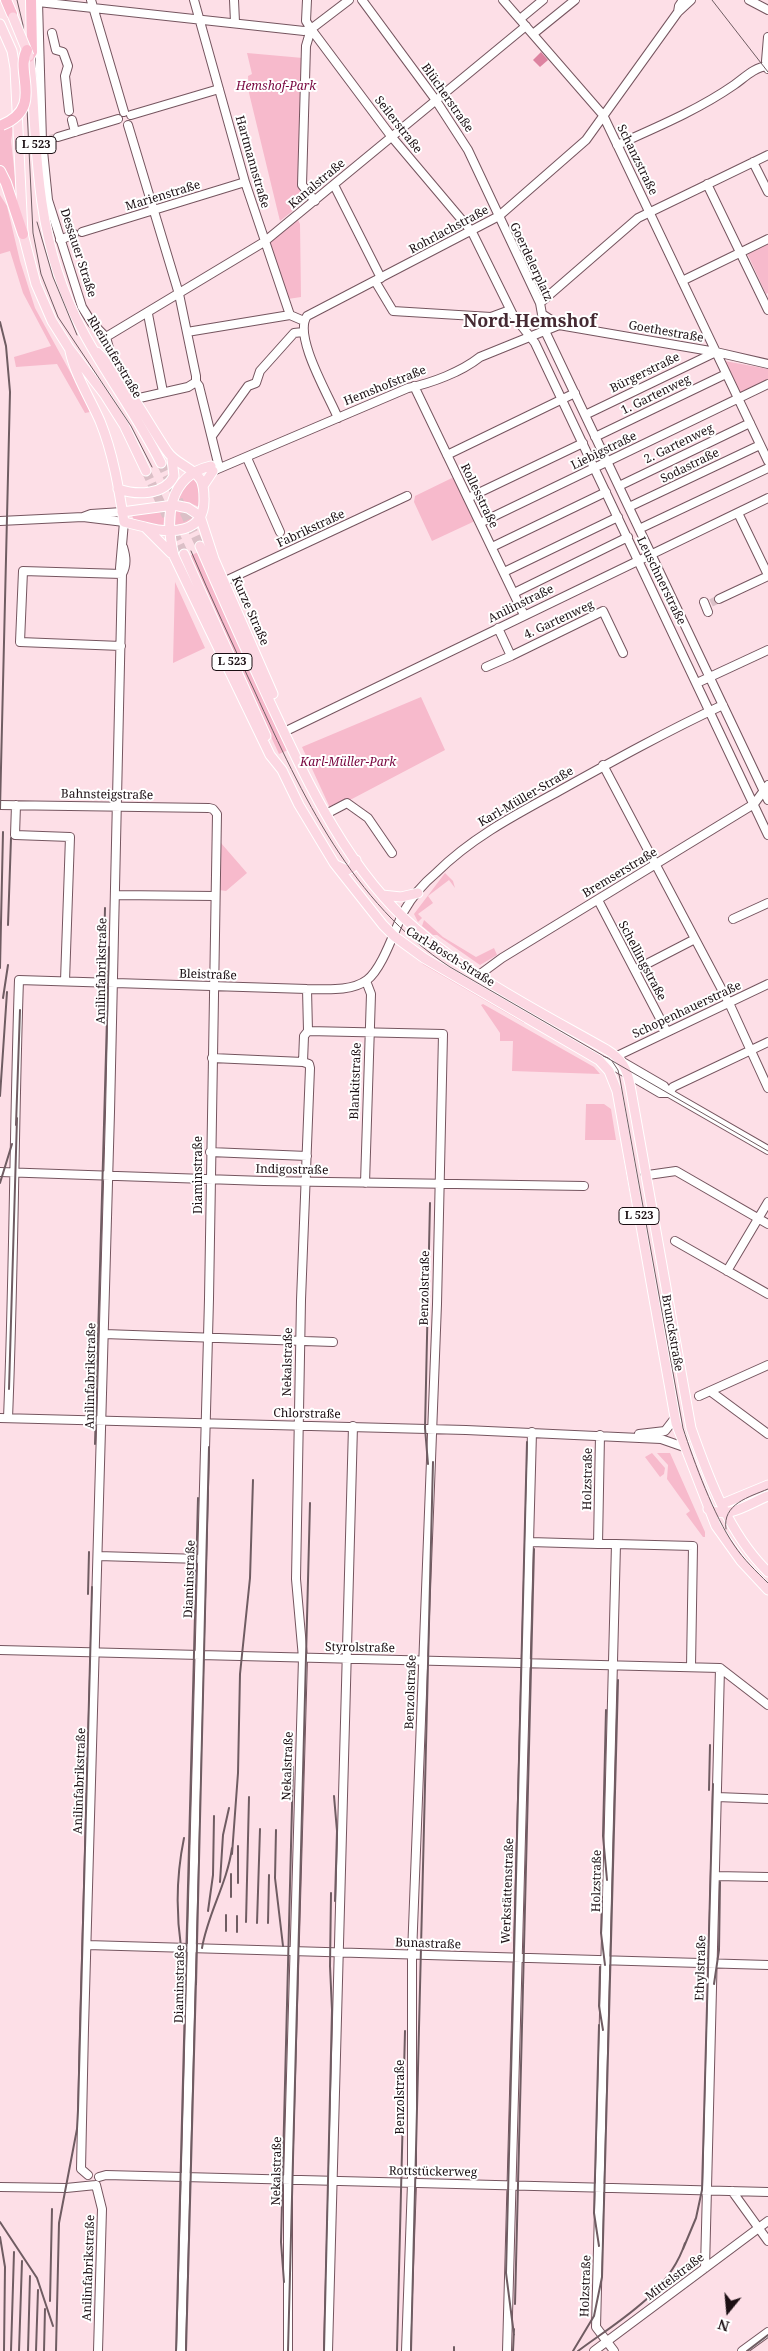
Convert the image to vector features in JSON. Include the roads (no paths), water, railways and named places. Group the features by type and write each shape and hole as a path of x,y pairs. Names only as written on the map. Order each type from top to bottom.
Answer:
{"highway":[{"path":"6,0 12,15"},
{"path":"1,125 14,118 24,104 26,80 24,56 32,52 31,16 35,1"},
{"path":"0,171 23,234"}],"main road":[{"name":"Rheinuferstraße","path":"1,0 12,15 28,54 33,79 41,198 49,242 59,276 70,307 88,343 138,421 161,463"},
{"name":"L 523","path":"0,24 12,51 15,68 23,234 31,269 44,305 69,348 105,395 124,425 146,471"},
{"path":"88,343 115,371"},
{"path":"69,348 72,362 101,424 118,489 124,522 169,531 188,527 200,516 205,507 203,486 198,470"},
{"name":"Dessauer Straße","path":"115,371 172,458 198,470"},
{"path":"118,489 137,493 149,492 163,487 174,476 172,458"},
{"path":"179,555 169,531 171,506 178,489 198,470 214,468"},
{"path":"203,486 214,468"},
{"path":"122,512 171,506 188,508 200,516"},
{"name":"Kurze Straße","path":"200,516 223,582 276,702 277,716"},
{"name":"L 523","path":"145,527 179,555"},
{"name":"L 523","path":"200,546 277,716"},
{"name":"Carl-Bosch-Straße","path":"179,555 244,704 270,755 282,770 299,805 334,863 382,924 394,936 424,958 599,1060"},
{"name":"Carl-Bosch-Straße","path":"277,716 326,814 382,895 402,916 434,944 479,975 619,1058"},
{"path":"334,863 347,870 351,868 356,860"},
{"path":"382,895 401,896 418,892"},
{"name":"Brunckstraße","path":"619,1058 628,1075 691,1428 726,1514 745,1547 768,1572"},
{"name":"Brunckstraße","path":"599,1060 608,1072 617,1091 675,1418 708,1509 722,1537 768,1590"},
{"path":"722,1504 768,1485"},
{"path":"708,1509 718,1514 726,1514 768,1496"}],"street":[{"name":"Hartmannstraße","path":"194,0 245,182 290,315"},
{"path":"234,0 235,22"},
{"path":"307,0 306,21 311,29 306,46 302,185 314,201"},
{"path":"35,1 92,3 304,30 311,29 349,0"},
{"name":"Blücherstraße","path":"362,0 435,99 468,150 499,216"},
{"name":"Schanzstraße","path":"503,0 603,115 768,461"},
{"path":"520,19 543,0"},
{"path":"533,34 575,0"},
{"name":"Rohrlachstraße","path":"678,12 678,6 683,0"},
{"name":"Rohrlachstraße","path":"304,321 307,316 472,232 499,216 577,149 678,12 691,0"},
{"path":"749,0 768,10"},
{"name":"Dessauer Straße","path":"35,1 46,140 48,200 82,307 92,323 106,337 115,371"},
{"path":"92,3 128,114 133,120 128,125 120,124 118,119 120,113 128,114 219,89"},
{"name":"Kanalstraße","path":"106,337 148,314 264,242 435,99 526,26"},
{"name":"Seilerstraße","path":"311,29 391,136 472,232"},
{"path":"52,33 56,50 63,52 68,66 64,76 69,111"},
{"path":"617,145 716,97 758,68 767,68 768,37"},
{"path":"58,136 118,119"},
{"path":"72,120 73,132"},
{"path":"128,125 179,294 196,382 199,386 212,436 214,468"},
{"path":"540,303 638,218 768,155"},
{"path":"753,162 768,192"},
{"name":"Marienstraße","path":"60,240 245,182"},
{"path":"334,184 393,311 491,317 510,310"},
{"path":"707,184 740,252 765,297 768,310"},
{"name":"Goerdelerplatz","path":"499,216 540,303 545,331"},
{"path":"472,232 510,310 517,322 531,337 559,325"},
{"path":"682,281 768,239"},
{"path":"148,314 163,392"},
{"name":"Goethestraße","path":"542,314 559,325 716,352 768,364"},
{"path":"187,332 290,315 304,321 304,341 338,418"},
{"name":"Leuschnerstraße","path":"545,331 723,704 766,787 768,800"},
{"path":"212,436 248,386 256,383 260,371 294,333 303,332"},
{"name":"Hemshofstraße","path":"214,468 247,458 414,386 422,385 471,364 487,354 531,337"},
{"name":"Leuschnerstraße","path":"531,337 639,560 768,835"},
{"name":"Bürgerstraße","path":"585,415 716,352"},
{"name":"1. Gartenweg","path":"595,437 726,374"},
{"path":"135,399 188,387 196,382"},
{"name":"Liebigstraße","path":"480,523 768,384"},
{"name":"Rollesstraße","path":"414,386 524,615"},
{"path":"447,455 575,393"},
{"name":"2. Gartenweg","path":"619,486 750,423"},
{"path":"468,498 583,443"},
{"name":"Sodastraße","path":"629,507 760,445"},
{"path":"247,458 280,532"},
{"path":"639,529 768,468"},
{"path":"492,547 606,492"},
{"name":"Fabrikstraße","path":"223,582 407,496"},
{"name":"Anilinstraße","path":"284,732 768,498"},
{"path":"83,517 91,514 122,512"},
{"path":"719,599 768,575 738,513"},
{"path":"0,521 83,517 124,522"},
{"path":"504,572 618,517"},
{"name":"Anilinfabrikstraße","path":"98,2351 102,2209 94,2174 88,2175 81,2169 118,806 122,574 120,568 124,522"},
{"path":"514,593 628,538"},
{"path":"121,646 20,642 23,572 122,574"},
{"name":"4. Gartenweg","path":"486,668 603,611 623,653"},
{"path":"498,628 511,656"},
{"path":"697,683 768,650"},
{"name":"Karl-Müller-Straße","path":"366,981 383,956 402,916 418,892 431,877 467,845 603,765 723,704"},
{"path":"603,765 729,1002 768,1088"},
{"name":"Bremserstraße","path":"479,975 502,958 754,804 766,787"},
{"path":"326,814 347,803 368,818 392,853"},
{"name":"Bahnsteigstraße","path":"0,805 214,809"},
{"path":"16,805 14,835 70,837 65,981"},
{"name":"Diaminstraße","path":"181,2351 212,1179 210,1152 217,814 214,809"},
{"path":"115,895 215,896"},
{"name":"Schellingstraße","path":"598,900 667,1032"},
{"path":"733,919 768,903"},
{"path":"635,970 695,939"},
{"name":"Bleistraße","path":"14,1172 19,980 307,989 341,988 366,981"},
{"name":"Blankitstraße","path":"365,1183 371,994 366,981"},
{"name":"Schopenhauerstraße","path":"619,1058 667,1032 768,984"},
{"path":"212,1058 303,1062 304,1036 308,1031 307,989"},
{"path":"308,1031 369,1032"},
{"name":"Benzolstraße","path":"369,1032 443,1034 432,1429 412,1954 412,2183 406,2351"},
{"path":"669,1093 672,1087 768,1042"},
{"name":"Carl-Bosch-Straße","path":"619,1058 664,1086 669,1093 768,1150"},
{"name":"Carl-Bosch-Straße","path":"599,1060 607,1062 660,1093 669,1093"},
{"name":"Nekalstraße","path":"288,2351 288,2180 303,1658 296,1579 298,1425 304,1182 307,1156 310,1068 309,1064 303,1062"},
{"path":"210,1152 307,1156"},
{"path":"645,1173 648,1175 676,1171 768,1224"},
{"name":"Indigostraße","path":"0,1172 108,1174 304,1182 584,1186"},
{"path":"4,1418 13,1298 14,1172"},
{"path":"728,1271 768,1202"},
{"path":"675,1241 768,1294"},
{"path":"104,1334 333,1342"},
{"path":"699,1396 768,1365"},
{"path":"710,1391 768,1434"},
{"name":"Chlorstraße","path":"4,1418 353,1426 634,1436"},
{"path":"634,1436 658,1434 665,1431 675,1418"},
{"path":"328,2351 331,2180 353,1426"},
{"name":"Werkstättenstraße","path":"507,2351 532,1432"},
{"name":"Holzstraße","path":"598,1544 600,1435"},
{"path":"634,1436 661,1439 684,1446"},
{"path":"530,1542 693,1546 691,1667"},
{"name":"Holzstraße","path":"614,2351 596,2326 616,1544"},
{"path":"98,1556 201,1560"},
{"name":"Styrolstraße","path":"0,1650 720,1668"},
{"path":"720,1668 768,1705"},
{"name":"Ethylstraße","path":"705,2268 720,1668"},
{"path":"717,1797 768,1799"},
{"path":"715,1876 768,1877"},
{"name":"Bunastraße","path":"87,1945 768,1965"},
{"name":"Rottstückerweg","path":"0,2187 66,2188 95,2183 106,2175 768,2192"},
{"path":"732,2191 768,2241"},
{"name":"Mittelstraße","path":"594,2351 768,2221"},
{"path":"742,2351 768,2332"}],"tunnel":[{"path":"50,139 58,137"},
{"path":"161,463 200,546"},
{"path":"146,471 184,554"},
{"path":"711,603 719,599"}],"tram line":[{"path":"17,0 23,25 33,233 41,274 58,317 131,426 152,467"},
{"path":"712,0 768,72"},
{"path":"37,222 53,277 77,335"},
{"path":"191,551 273,731 312,807 333,844 385,912 415,941 450,967 768,1151"},
{"path":"612,1061 618,1070 620,1079 683,1428 705,1488 719,1519 742,1556 768,1583"},
{"path":"726,1529 728,1513 733,1507 745,1499 768,1489"}],"railway":[{"path":"0,322 6,346 10,392 0,809"},
{"path":"0,968 3,832"},
{"path":"8,925 11,838"},
{"path":"104,955 105,908"},
{"path":"95,1444 109,947"},
{"path":"3,998 8,965"},
{"path":"0,1096 7,992"},
{"path":"16,1125 20,1010"},
{"path":"9,1389 17,1118"},
{"path":"0,1183 12,1144"},
{"path":"428,1464 425,1428 430,1203"},
{"path":"514,2335 506,2273 527,1442"},
{"path":"196,1985 209,1447"},
{"path":"411,2351 433,1462"},
{"path":"232,1854 238,1773 240,1674 250,1578 253,1480"},
{"path":"176,2351 198,1498"},
{"path":"288,2351 310,1503"},
{"path":"515,2304 534,1549"},
{"path":"88,1594 89,1552"},
{"path":"56,2351 59,2223 77,2129 78,2110 92,1587"},
{"path":"573,2351 594,2316 602,2277 618,1680"},
{"path":"606,1710 603,1836 607,1880"},
{"path":"709,1790 710,1745"},
{"path":"284,2282 281,2242 293,1767"},
{"path":"683,2249 696,2218 702,2190 713,1784"},
{"path":"334,1796 337,1831 335,1901"},
{"path":"246,1922 249,1797"},
{"path":"220,1882 223,1835 229,1808"},
{"path":"208,1911 213,1875 214,1816"},
{"path":"257,1923 260,1829"},
{"path":"276,1830 275,1878 283,1946"},
{"path":"181,1947 178,1920 178,1892 184,1838"},
{"path":"238,1846 238,1883"},
{"path":"202,1948 230,1861 232,1848"},
{"path":"231,1874 231,1897"},
{"path":"268,1923 269,1875"},
{"path":"714,1984 719,1950 720,1882"},
{"path":"324,2351 332,2010 330,1966 331,1893"},
{"path":"602,1901 601,1933 605,1965"},
{"path":"226,1915 226,1931"},
{"path":"237,1916 237,1932"},
{"path":"600,1967 599,2006 603,2030"},
{"path":"186,2351 196,1980"},
{"path":"599,2025 594,2213 599,2246"},
{"path":"397,2351 405,2031"},
{"path":"50,2301 52,2209"},
{"path":"0,2222 37,2278 53,2326"},
{"path":"0,2237 5,2267 4,2351"},
{"path":"578,2351 625,2317 655,2291 667,2277 685,2243"},
{"path":"11,2351 14,2252"},
{"path":"19,2351 22,2261"},
{"path":"28,2351 30,2276"},
{"path":"36,2351 38,2290"},
{"path":"44,2351 45,2309"},
{"path":"513,2351 514,2329"},
{"path":"747,2351 768,2335"}],"district":[{"name":"Nord-Hemshof","path":"530,322"}],"park label":[{"name":"Hemshof-Park","path":"276,87"},
{"name":"Karl-Müller-Park","path":"348,763"}]}
